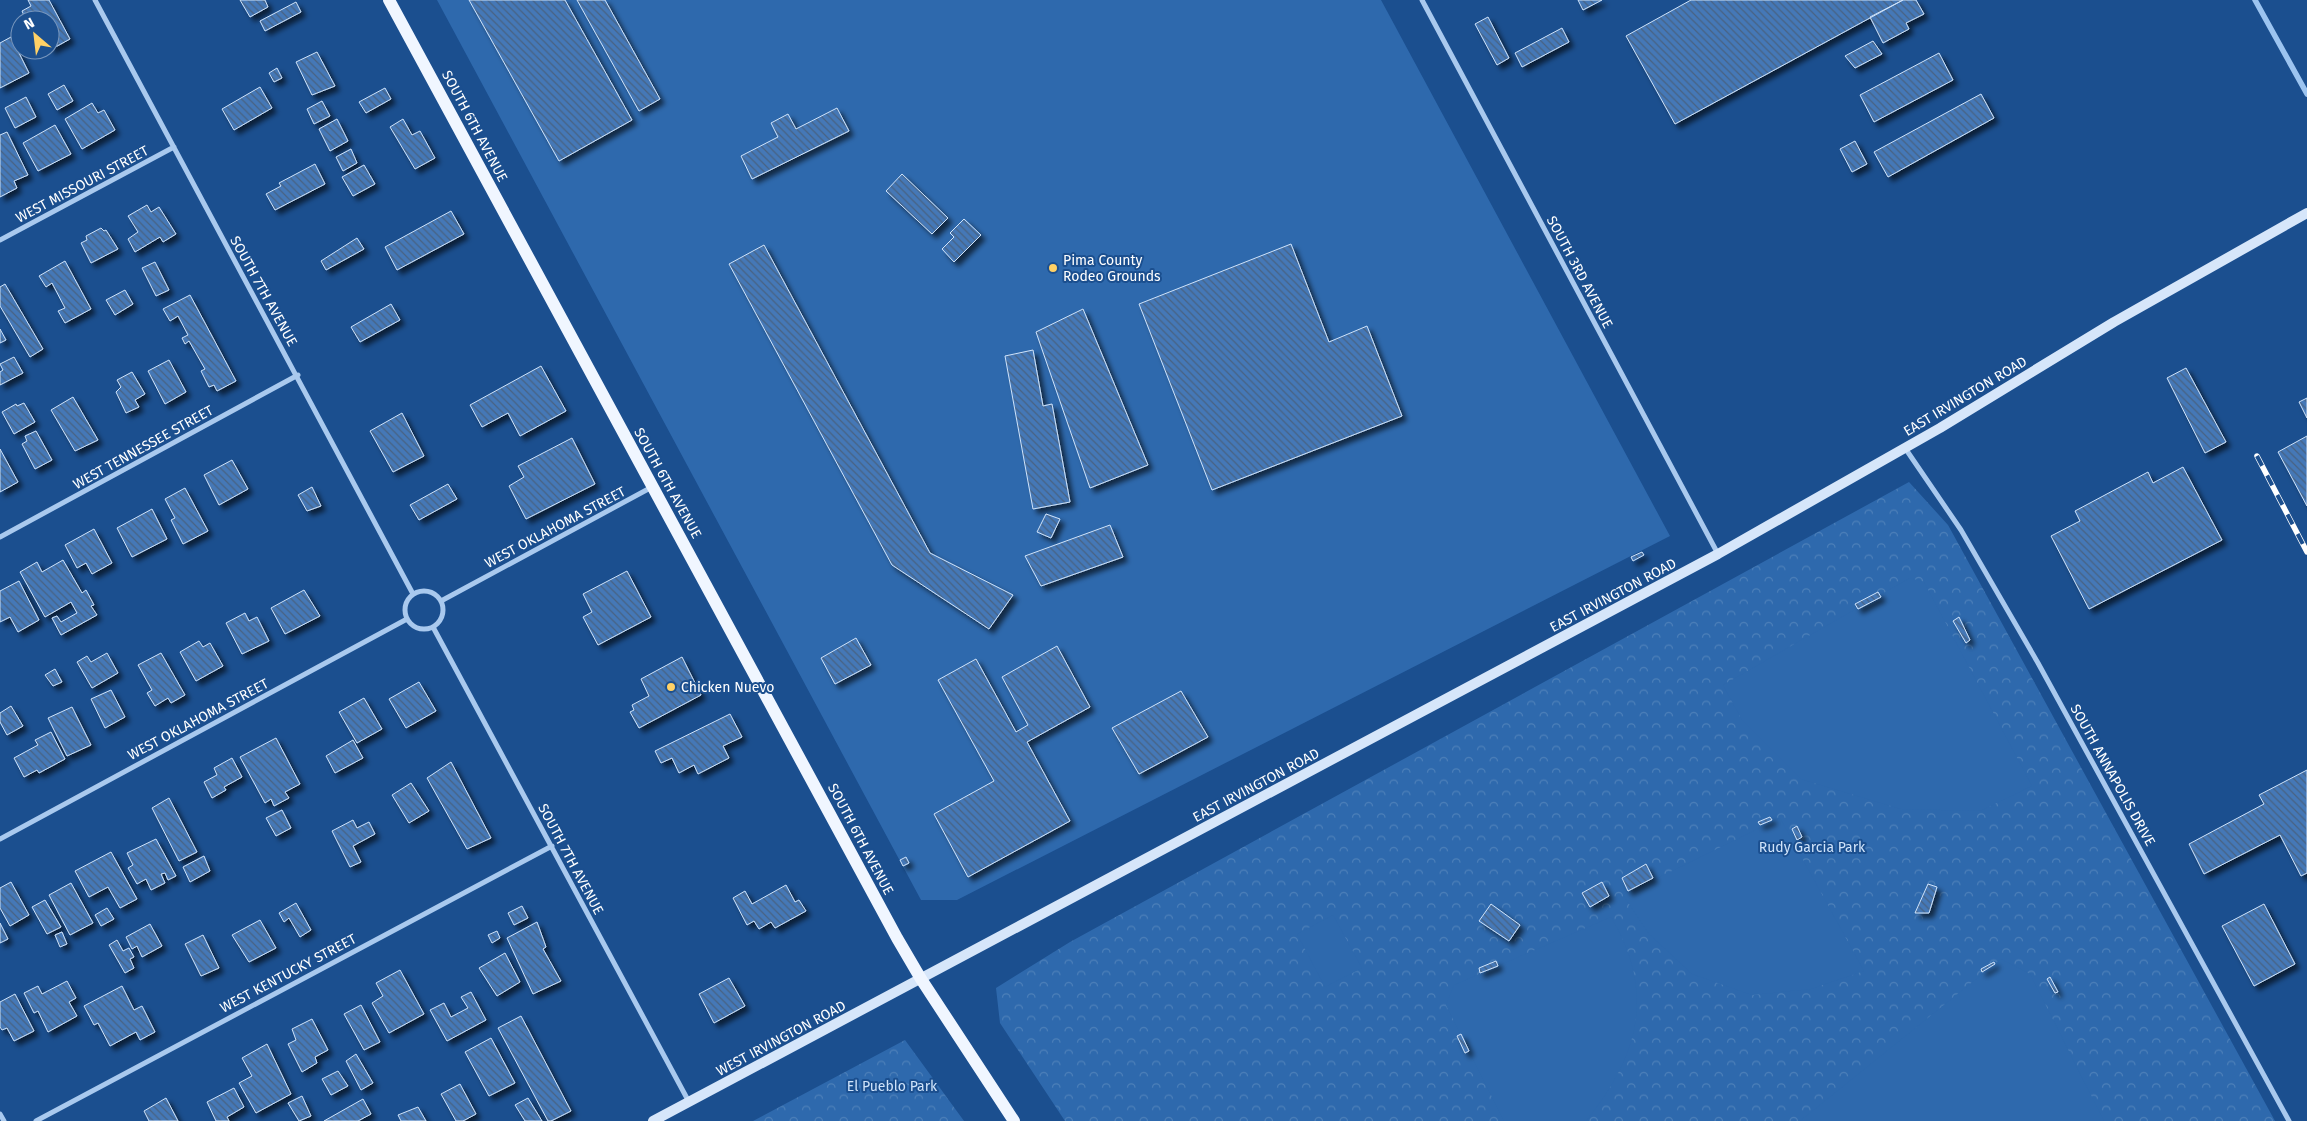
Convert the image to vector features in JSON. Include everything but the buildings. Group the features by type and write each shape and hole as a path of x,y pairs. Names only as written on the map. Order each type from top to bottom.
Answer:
{"main road":[{"name":"SOUTH 6TH AVENUE","path":"389,0 921,979 1014,1121"},
{"name":"EAST IRVINGTON ROAD","path":"921,979 1718,554 1905,448 2114,322 2307,213"},
{"name":"WEST IRVINGTON ROAD","path":"654,1121 921,979"}],"street":[{"name":"SOUTH 7TH AVENUE","path":"95,0 298,375 413,594"},
{"name":"SOUTH 3RD AVENUE","path":"1422,0 1718,554"},
{"name":"WEST MISSOURI STREET","path":"0,240 174,147"},
{"name":"WEST TENNESSEE STREET","path":"0,537 298,375"},
{"name":"SOUTH ANNAPOLIS DRIVE","path":"1905,448 1961,530 2038,663 2289,1121"},
{"name":"WEST OKLAHOMA STREET","path":"441,601 653,487"},
{"path":"424,590 429,591 441,601 442,616 433,627 421,629 411,624 407,619 405,608 413,594 424,590"},
{"name":"WEST OKLAHOMA STREET","path":"0,838 407,619"},
{"name":"SOUTH 7TH AVENUE","path":"433,627 689,1102"},
{"name":"WEST KENTUCKY STREET","path":"36,1121 552,846"},
{"path":"0,1114 4,1121"}],"green space":[{"name":"Pima County Rodeo Grounds","path":"437,0 1381,0 1670,536 957,900 921,900"},
{"name":"Rudy Garcia Park","path":"1909,482 1948,525 2275,1121 1065,1121 1000,1023 996,988 1070,942"},
{"path":"1910,578 1924,582 2032,786 1980,811 1901,809 1801,779 1742,720 1723,685"},
{"path":"1780,818 1864,971 1811,989 1752,995 1692,974 1649,934 1623,895"},
{"path":"1333,915 1362,968 1325,987 1297,934"},
{"path":"1611,917 1625,945 1634,971 1637,997 1635,1023 1629,1048 1619,1072 1604,1097 1586,1121 1504,1121 1446,1005 1454,985"},
{"path":"2001,959 2030,974 2104,1121 1800,1121"},
{"name":"El Pueblo Park","path":"905,1040 964,1121 753,1121"}],"waterway":[{"path":"2255,0 2307,94"}],"railway":[{"path":"2257,456 2307,552"}],"place":[{"name":"Pima County Rodeo Grounds","path":"1053,268"},
{"name":"Chicken Nuevo","path":"671,687"}]}
